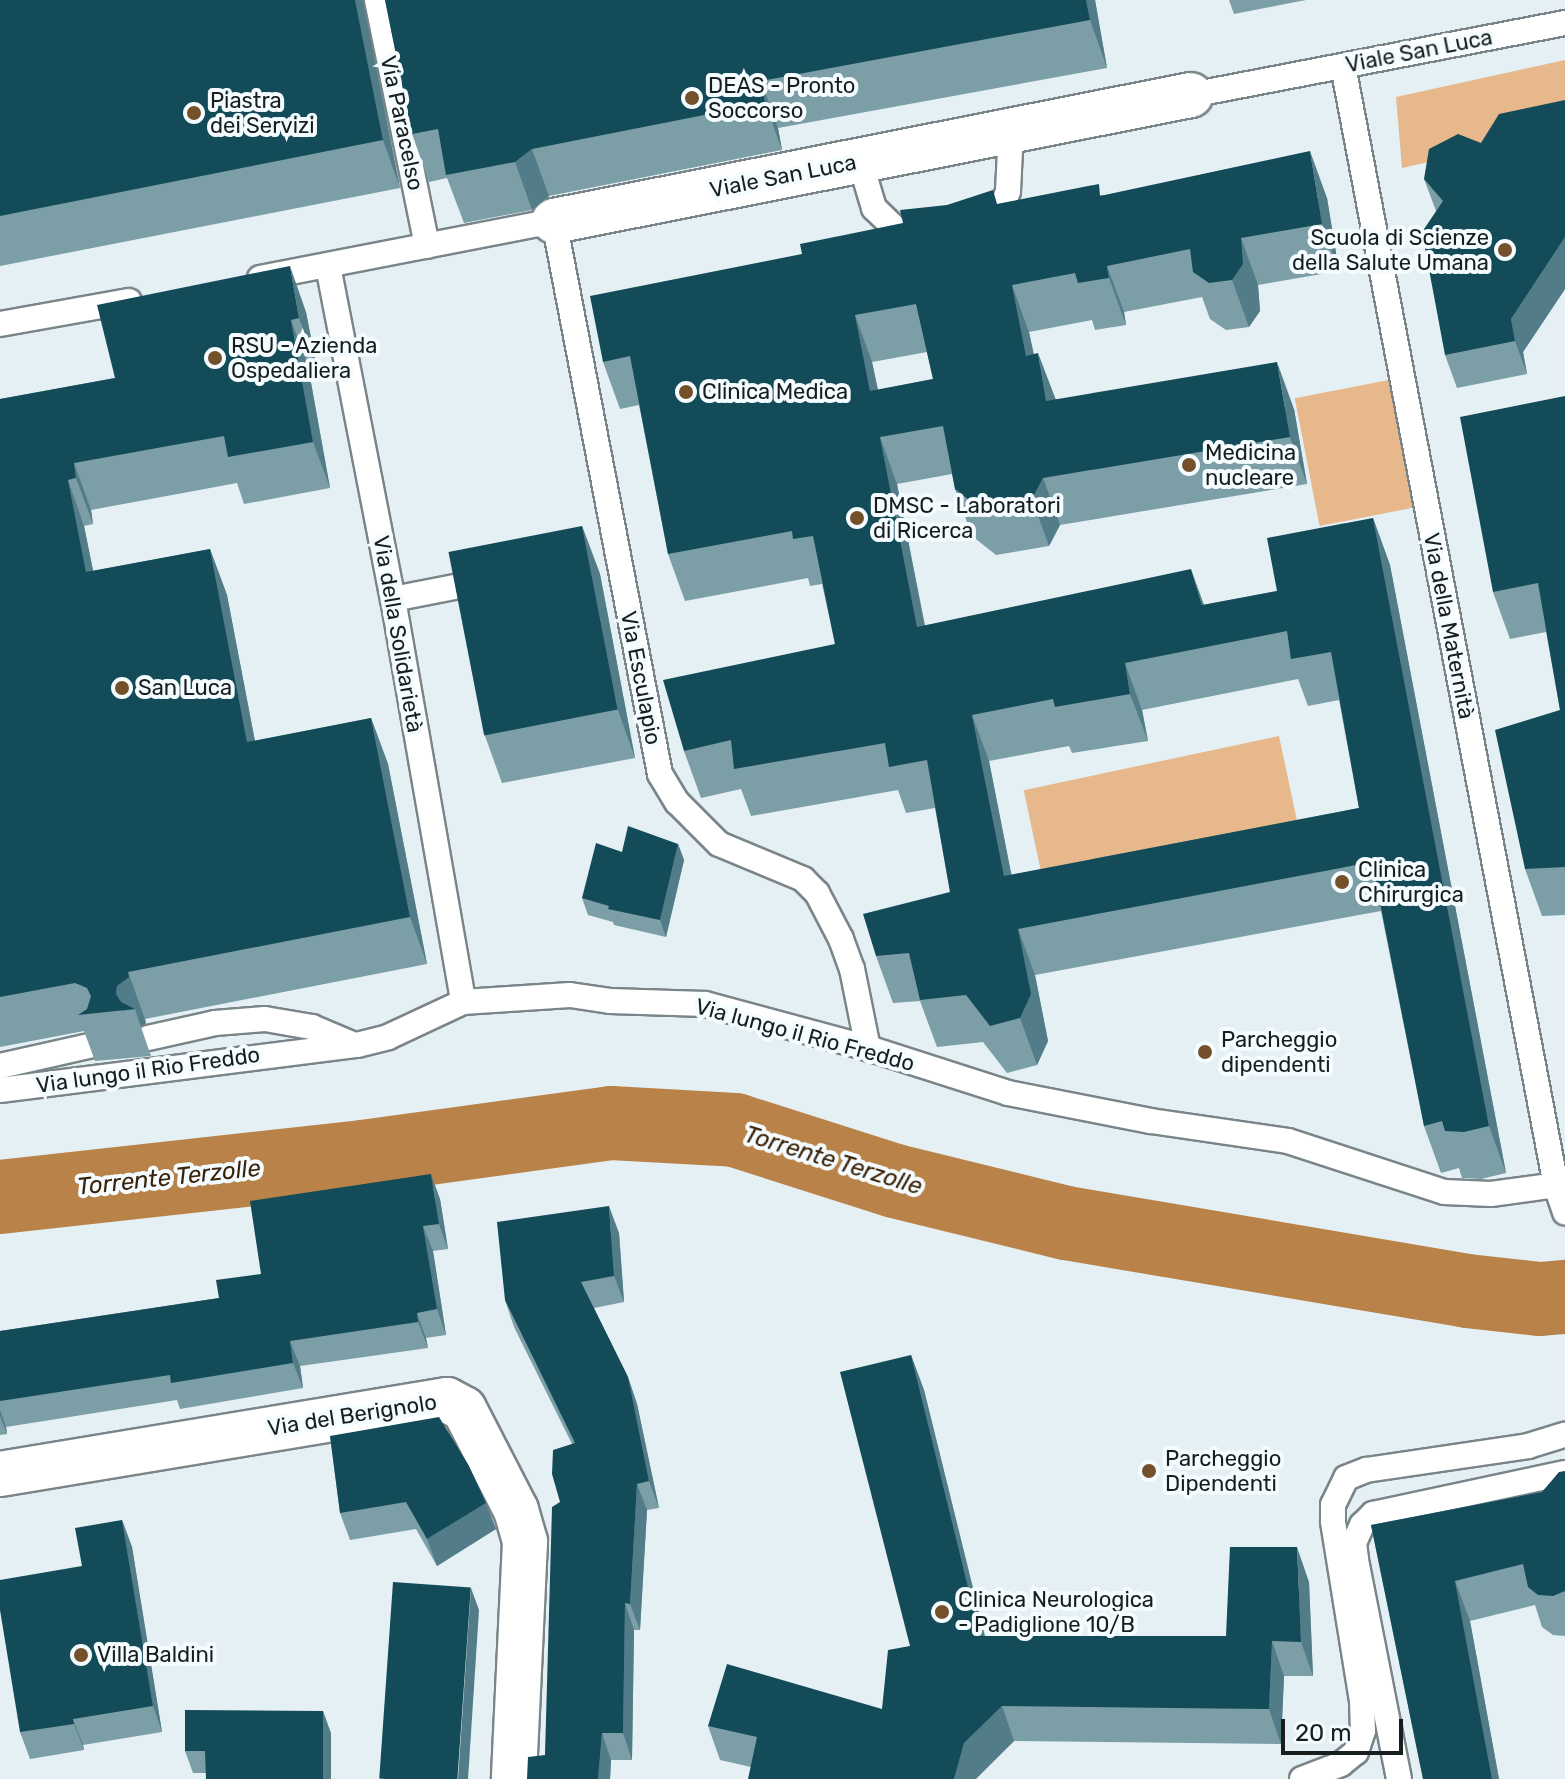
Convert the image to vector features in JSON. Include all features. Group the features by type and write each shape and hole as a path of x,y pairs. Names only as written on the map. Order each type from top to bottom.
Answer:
{"street":[{"name":"Viale San Luca","path":"554,221 1191,95"},
{"name":"Via del Berignolo","path":"0,1474 447,1400 464,1409 516,1510 525,1542 514,1779"}],"lane":[{"name":"Via Paracelso","path":"377,0 427,246"},
{"name":"Viale San Luca","path":"1191,95 1565,23"},
{"name":"Via della Maternità","path":"1343,66 1565,1212"},
{"path":"860,161 868,195 886,222 899,232 924,240 953,238 978,231 1002,207 1008,191 1011,130"},
{"name":"Viale San Luca","path":"237,282 554,221"},
{"name":"Via Esculapio","path":"554,221 609,556 660,774 677,802 719,844 784,869 803,879 817,893 841,939 852,969 868,1048"},
{"name":"Via della Solidarietà","path":"328,266 393,599 463,1002"},
{"path":"0,324 147,298"},
{"path":"393,599 512,575"},
{"name":"Via lungo il Rio Freddo","path":"0,1090 357,1045 388,1037 463,1002 570,995 610,1001 705,1004 868,1048 1034,1099 1288,1141 1444,1192 1491,1194 1561,1185"},
{"path":"148,1038 215,1023 265,1019 312,1027 357,1045"},
{"path":"0,1066 93,1045"},
{"path":"1302,1779 1341,1764 1356,1752 1363,1731 1362,1701 1333,1521 1340,1486 1346,1478 1366,1470 1528,1446 1565,1435"},
{"path":"1421,1503 1460,1456"},
{"path":"1399,1779 1354,1543 1362,1525 1373,1514 1565,1473"}],"shaded area":[{"path":"1565,60 1565,131 1402,168 1396,97"},
{"path":"1389,380 1414,508 1320,526 1295,398"},
{"path":"1279,736 1304,851 1048,906 1024,790"}],"building":[{"name":"Piastra dei Servizi","path":"0,0 355,0 383,140 0,216"},
{"name":"DEAS - Pronto Soccorso","path":"385,0 1086,0 1090,20 761,81 765,103 532,149 515,162 446,175 438,129 412,134"},
{"name":"Scuola di Scienze della Salute Umana","path":"1565,100 1565,237 1511,319 1515,341 1445,355 1422,232 1443,201 1424,179 1429,149 1458,134 1481,143 1499,114"},
{"path":"1310,151 1322,224 1241,238 1243,264 1232,280 1209,283 1193,272 1190,249 1107,266 1109,278 1078,283 1075,273 1012,285 1026,356 1038,353 1046,401 1277,362 1290,437 1043,478 1032,499 979,508 955,489 943,426 880,437 917,627 1191,569 1202,605 1277,591 1267,538 1373,518 1489,1126 1464,1132 1445,1131 1442,1121 1424,1126 1372,862 1018,929 1031,994 1020,1018 990,1026 966,995 920,1000 909,953 876,956 863,914 950,892 927,760 889,767 885,743 734,769 731,740 684,751 663,680 835,644 813,536 793,539 792,531 668,554 630,356 603,362 590,296 802,254 800,244 903,223 900,210 947,205 993,190 997,204 1099,184 1100,196","holes":["916,304 933,379 870,391 855,315","1287,631 1291,659 1331,652 1359,808 1004,876 972,715 1053,699 1055,707 1130,694 1125,663"]},
{"name":"San Luca","path":"290,266 299,318 291,320 313,442 228,457 224,436 74,463 76,478 68,480 86,572 210,549 247,742 371,718 410,917 128,972 129,977 117,986 116,994 121,1002 135,1009 78,1015 87,1009 91,996 87,988 75,983 0,997 0,399 115,378 97,305"},
{"path":"1565,396 1565,867 1525,869 1495,730 1560,710 1538,583 1493,592 1460,417"},
{"path":"582,526 618,710 484,736 448,552"},
{"path":"628,826 678,844 660,920 608,909 609,906 582,898 596,843 622,852"},
{"path":"431,1174 439,1224 423,1226 437,1309 417,1313 418,1322 290,1341 293,1363 171,1383 170,1375 0,1401 0,1331 219,1298 216,1280 261,1274 250,1201"},
{"path":"609,1206 614,1276 581,1282 628,1377 649,1481 637,1484 630,1604 625,1603 623,1733 602,1733 598,1779 527,1779 528,1757 545,1755 552,1507 560,1502 552,1474 553,1450 575,1443 505,1300 497,1222"},
{"name":"Clinica Neurologica - Padiglione 10/B","path":"911,1355 980,1636 1226,1636 1230,1547 1297,1547 1301,1642 1272,1641 1269,1709 1002,1706 964,1743 954,1779 748,1779 757,1737 708,1726 727,1664 882,1709 888,1650 910,1646 840,1372"},
{"path":"439,1417 469,1466 486,1503 427,1539 406,1502 340,1513 330,1436"},
{"path":"1565,1471 1565,1591 1553,1596 1538,1595 1528,1587 1523,1564 1455,1581 1492,1779 1423,1779 1371,1525 1542,1492 1559,1472"},
{"name":"Villa Baldini","path":"122,1520 153,1706 73,1719 74,1724 20,1732 0,1610 0,1580 82,1566 75,1528"},
{"path":"393,1582 471,1587 457,1779 379,1779"},
{"path":"185,1710 323,1711 323,1779 206,1779 205,1751 185,1751"}],"waterway":[{"name":"Torrente Terzolle","path":"0,1197 363,1157 611,1123 735,1130 895,1181 1066,1223 1467,1291 1540,1299 1565,1297"}],"place":[{"name":"DEAS - Pronto Soccorso","path":"692,98"},
{"name":"Piastra dei Servizi","path":"194,113"},
{"name":"Scuola di Scienze della Salute Umana","path":"1505,250"},
{"name":"RSU - Azienda Ospedaliera","path":"215,358"},
{"name":"Clinica Medica","path":"686,392"},
{"name":"Medicina nucleare","path":"1189,465"},
{"name":"DMSC - Laboratori di Ricerca","path":"857,518"},
{"name":"San Luca","path":"122,688"},
{"name":"Clinica Chirurgica","path":"1342,882"},
{"name":"Parcheggio dipendenti","path":"1205,1052"},
{"name":"Parcheggio Dipendenti","path":"1149,1471"},
{"name":"Clinica Neurologica - Padiglione 10/B","path":"942,1612"},
{"name":"Villa Baldini","path":"81,1655"}]}
